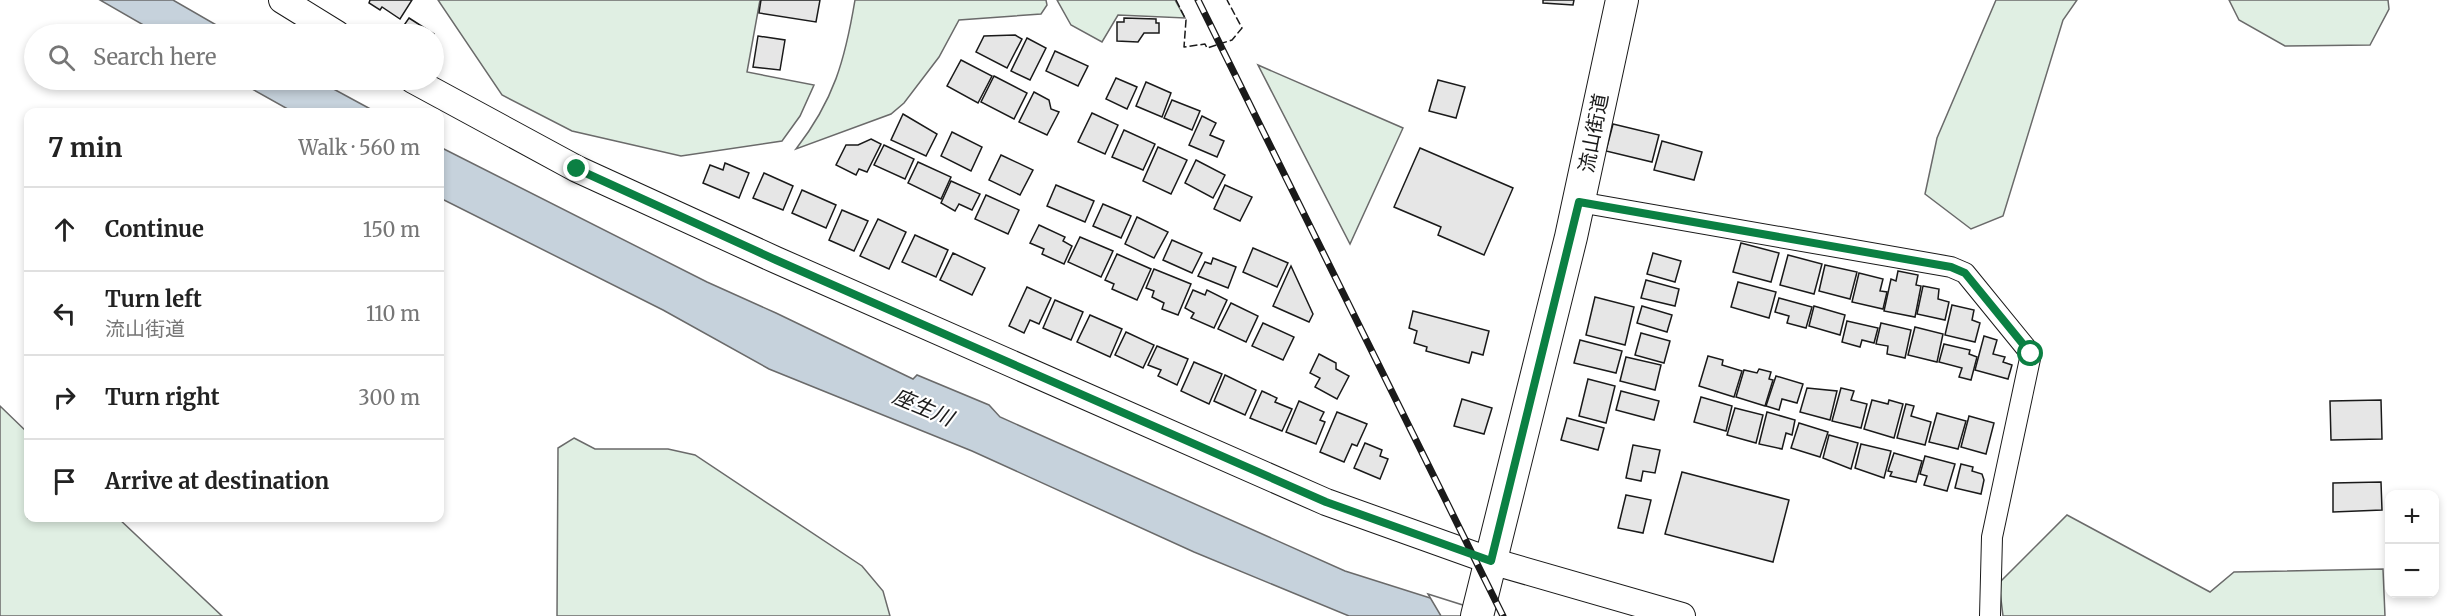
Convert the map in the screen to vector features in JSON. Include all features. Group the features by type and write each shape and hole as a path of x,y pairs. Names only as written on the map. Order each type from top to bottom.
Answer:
{"main road":[{"name":"流山街道","path":"1477,616 1579,202 1614,27 1622,0"}],"street":[{"path":"282,0 321,24"},
{"path":"431,90 577,169 776,260 1488,574 1682,616"},
{"path":"1579,202 1928,263 1965,273 2031,354 1992,537 1990,616"}],"green space":[{"path":"438,0 760,0 747,72 814,85 800,116 782,141 681,156 572,131 502,95"},
{"path":"855,0 1046,0 1047,5 1041,14 959,20 939,57 904,103 891,114 796,149 820,113 836,79 847,42"},
{"path":"1057,0 1175,0 1185,18 1118,15 1102,42 1071,25"},
{"path":"1996,0 2077,0 2063,20 2003,216 1971,229 1925,194 1937,138"},
{"path":"2229,0 2388,0 2389,9 2370,45 2285,46 2239,20"},
{"path":"1258,65 1403,128 1350,244"},
{"path":"0,406 24,429 24,522 122,522 222,616 0,616"},
{"path":"574,438 595,449 668,449 695,455 862,566 883,591 890,616 557,616 558,448"},
{"path":"2067,515 2210,592 2234,572 2383,569 2385,616 2003,616 1999,583"}],"water":[{"path":"100,0 173,0 215,24 142,24"},
{"path":"254,90 335,90 369,108 286,108"},
{"name":"座生川","path":"444,149 707,282 913,379 917,375 989,405 1000,417 1345,571 1487,616 1349,616 1194,552 972,451 769,369 663,310 444,200"}],"pier":[{"path":"1428,594 1488,613 1490,616 1441,616"}],"building":[{"path":"370,0 412,0 400,19 382,7 380,10 369,3"},
{"path":"761,0 820,0 816,22 759,13"},
{"path":"1543,0 1574,0 1573,5 1543,3"},
{"path":"409,18 418,24 405,24"},
{"path":"1124,18 1156,19 1156,23 1159,23 1159,33 1144,33 1138,42 1117,41 1117,22 1124,22"},
{"path":"1015,35 1022,39 1007,68 976,52 984,36"},
{"path":"758,36 785,40 780,70 753,67"},
{"path":"1027,38 1046,48 1030,80 1011,71"},
{"path":"1055,51 1088,66 1078,86 1046,71"},
{"path":"961,60 992,76 978,103 947,86"},
{"path":"994,76 1027,93 1014,119 981,102"},
{"path":"1116,78 1137,87 1127,109 1106,99"},
{"path":"1438,80 1465,87 1456,118 1429,111"},
{"path":"1146,82 1171,93 1162,117 1136,106"},
{"path":"1034,92 1049,100 1051,109 1059,112 1047,135 1019,122"},
{"path":"1172,100 1200,111 1192,130 1164,118"},
{"path":"1092,113 1118,125 1105,154 1078,142"},
{"path":"903,114 937,134 926,156 891,140"},
{"path":"1202,116 1216,123 1210,135 1224,141 1217,157 1189,145"},
{"path":"1613,124 1659,135 1652,162 1606,151"},
{"path":"1124,130 1155,144 1143,170 1112,157"},
{"path":"952,132 982,147 971,171 941,156"},
{"path":"871,139 881,144 867,172 859,169 856,175 836,165 846,145 858,145"},
{"path":"1662,141 1702,152 1694,180 1654,170"},
{"path":"884,145 914,159 905,179 874,165"},
{"path":"1158,147 1187,160 1171,194 1143,181"},
{"path":"1420,148 1513,188 1484,255 1438,235 1441,227 1394,207"},
{"path":"1001,155 1033,170 1020,195 989,180"},
{"path":"1196,160 1225,175 1213,198 1185,183"},
{"path":"918,162 951,177 941,199 908,183"},
{"path":"725,163 749,173 739,198 703,183 710,165 723,170"},
{"path":"764,173 793,186 783,210 753,198"},
{"path":"951,181 980,194 972,210 959,204 955,211 941,203"},
{"path":"1056,185 1094,201 1085,222 1047,206"},
{"path":"1225,185 1252,197 1240,221 1214,209"},
{"path":"802,190 836,205 826,228 792,213"},
{"path":"986,195 1019,210 1008,234 975,219"},
{"path":"1103,204 1131,216 1121,238 1093,226"},
{"path":"842,210 868,221 854,251 829,240"},
{"path":"1137,217 1168,232 1154,258 1125,244"},
{"path":"878,219 906,232 889,269 860,256"},
{"path":"1039,225 1065,237 1063,241 1072,246 1064,264 1042,254 1044,249 1030,243"},
{"path":"915,235 948,250 936,277 902,262"},
{"path":"1080,237 1113,251 1101,277 1068,262"},
{"path":"1172,240 1202,253 1192,273 1163,260"},
{"path":"1741,243 1779,253 1771,282 1733,272"},
{"path":"1253,248 1288,263 1277,287 1243,272"},
{"path":"953,253 985,268 972,295 940,280"},
{"path":"1653,253 1681,261 1675,282 1647,274"},
{"path":"1117,254 1151,269 1137,300 1112,289 1114,284 1105,280"},
{"path":"1788,255 1822,264 1814,294 1780,285"},
{"path":"1213,258 1236,267 1228,288 1198,276 1205,262 1211,264"},
{"path":"1825,265 1857,272 1850,299 1819,291"},
{"path":"1291,266 1313,314 1309,322 1273,306"},
{"path":"1154,269 1191,284 1178,315 1162,309 1164,303 1152,297 1154,291 1146,288"},
{"path":"1898,271 1918,275 1916,285 1921,286 1915,317 1884,311 1891,279 1896,281"},
{"path":"1859,273 1883,279 1880,291 1887,292 1883,309 1852,302"},
{"path":"1646,280 1679,289 1675,306 1641,298"},
{"path":"1738,282 1776,292 1769,318 1731,307"},
{"path":"1923,286 1939,289 1938,299 1949,302 1945,320 1917,314"},
{"path":"1027,287 1051,298 1039,324 1030,320 1024,333 1009,326"},
{"path":"1193,290 1205,295 1207,290 1227,300 1214,328 1191,318 1194,313 1185,308"},
{"path":"1595,297 1634,307 1625,345 1586,335"},
{"path":"1779,298 1812,307 1806,328 1787,323 1789,316 1775,312"},
{"path":"1055,300 1083,312 1071,340 1043,328"},
{"path":"1231,303 1258,316 1246,342 1218,329"},
{"path":"1952,305 1974,310 1972,320 1980,323 1975,342 1945,335"},
{"path":"1642,306 1672,315 1667,332 1637,323"},
{"path":"1814,306 1845,315 1840,335 1809,326"},
{"path":"1413,311 1489,331 1483,355 1472,352 1469,363 1426,351 1427,347 1414,343 1417,331 1409,328"},
{"path":"1090,315 1122,329 1110,357 1077,342"},
{"path":"1847,321 1878,328 1874,343 1862,340 1860,347 1842,342"},
{"path":"1263,323 1294,337 1283,360 1252,346"},
{"path":"1881,323 1911,330 1905,358 1887,354 1888,346 1876,344"},
{"path":"1915,327 1943,334 1937,362 1908,355"},
{"path":"1126,332 1154,345 1143,368 1115,355"},
{"path":"1641,333 1670,341 1664,363 1635,355"},
{"path":"1984,336 1997,340 1993,354 2005,357 2003,362 2012,365 2008,379 1975,370"},
{"path":"1580,340 1622,351 1616,373 1574,363"},
{"path":"1944,344 1970,350 1969,354 1977,357 1971,380 1959,377 1962,368 1939,362"},
{"path":"1157,346 1188,359 1177,385 1158,376 1161,370 1148,365"},
{"path":"1319,354 1336,363 1336,369 1349,376 1337,399 1315,387 1320,378 1310,373"},
{"path":"1708,356 1723,360 1722,365 1742,371 1734,397 1699,386"},
{"path":"1626,357 1661,365 1655,390 1620,381"},
{"path":"1194,362 1222,374 1209,404 1181,391"},
{"path":"1759,369 1771,372 1769,379 1773,380 1765,406 1736,397 1744,370 1757,373"},
{"path":"1225,375 1256,390 1245,415 1214,401"},
{"path":"1776,376 1803,384 1797,403 1782,399 1779,410 1766,406"},
{"path":"1588,379 1615,386 1606,423 1579,416"},
{"path":"1807,388 1837,391 1830,420 1800,412"},
{"path":"1841,388 1854,391 1851,400 1867,404 1861,428 1832,421"},
{"path":"1262,391 1277,398 1275,402 1292,409 1282,431 1250,418"},
{"path":"1621,391 1659,401 1654,420 1616,410"},
{"path":"1701,397 1732,406 1726,431 1694,422"},
{"path":"1462,399 1492,408 1484,434 1454,426"},
{"path":"1872,400 1888,404 1889,400 1903,404 1894,438 1864,429"},
{"path":"2381,400 2382,439 2331,440 2330,401"},
{"path":"1299,401 1324,412 1320,420 1325,422 1316,444 1286,432"},
{"path":"1906,404 1914,406 1911,416 1931,422 1925,445 1897,438"},
{"path":"1735,408 1763,415 1756,443 1727,435"},
{"path":"1337,412 1367,424 1357,446 1352,444 1344,462 1320,452"},
{"path":"1767,412 1795,420 1792,435 1786,433 1782,449 1759,444"},
{"path":"1937,413 1966,421 1958,449 1929,442"},
{"path":"1969,416 1994,423 1986,454 1961,447"},
{"path":"1567,418 1604,428 1598,450 1561,440"},
{"path":"1799,423 1828,432 1820,457 1791,448"},
{"path":"1829,435 1858,443 1851,469 1823,458"},
{"path":"1365,443 1382,450 1380,456 1388,459 1380,479 1354,468"},
{"path":"1861,444 1891,451 1884,478 1855,468"},
{"path":"1633,445 1660,450 1655,473 1643,471 1641,481 1626,478"},
{"path":"1894,453 1922,461 1916,482 1890,476 1892,472 1888,471"},
{"path":"1925,456 1955,464 1947,491 1924,485 1927,476 1920,474"},
{"path":"1961,464 1973,467 1972,471 1982,474 1984,480 1981,494 1955,488"},
{"path":"1682,472 1789,500 1773,562 1665,534"},
{"path":"2381,482 2382,510 2333,512 2333,483"},
{"path":"1626,495 1651,500 1643,533 1618,528"}],"railway":[{"path":"1198,0 1503,616"}],"fence":[{"path":"1176,0 1186,20 1184,47 1205,44 1207,48 1232,40 1242,28 1227,0"}],"route":[{"path":"577,169 776,260 1326,502 1491,561 1579,202 1951,267 1965,273 2031,354"}]}
